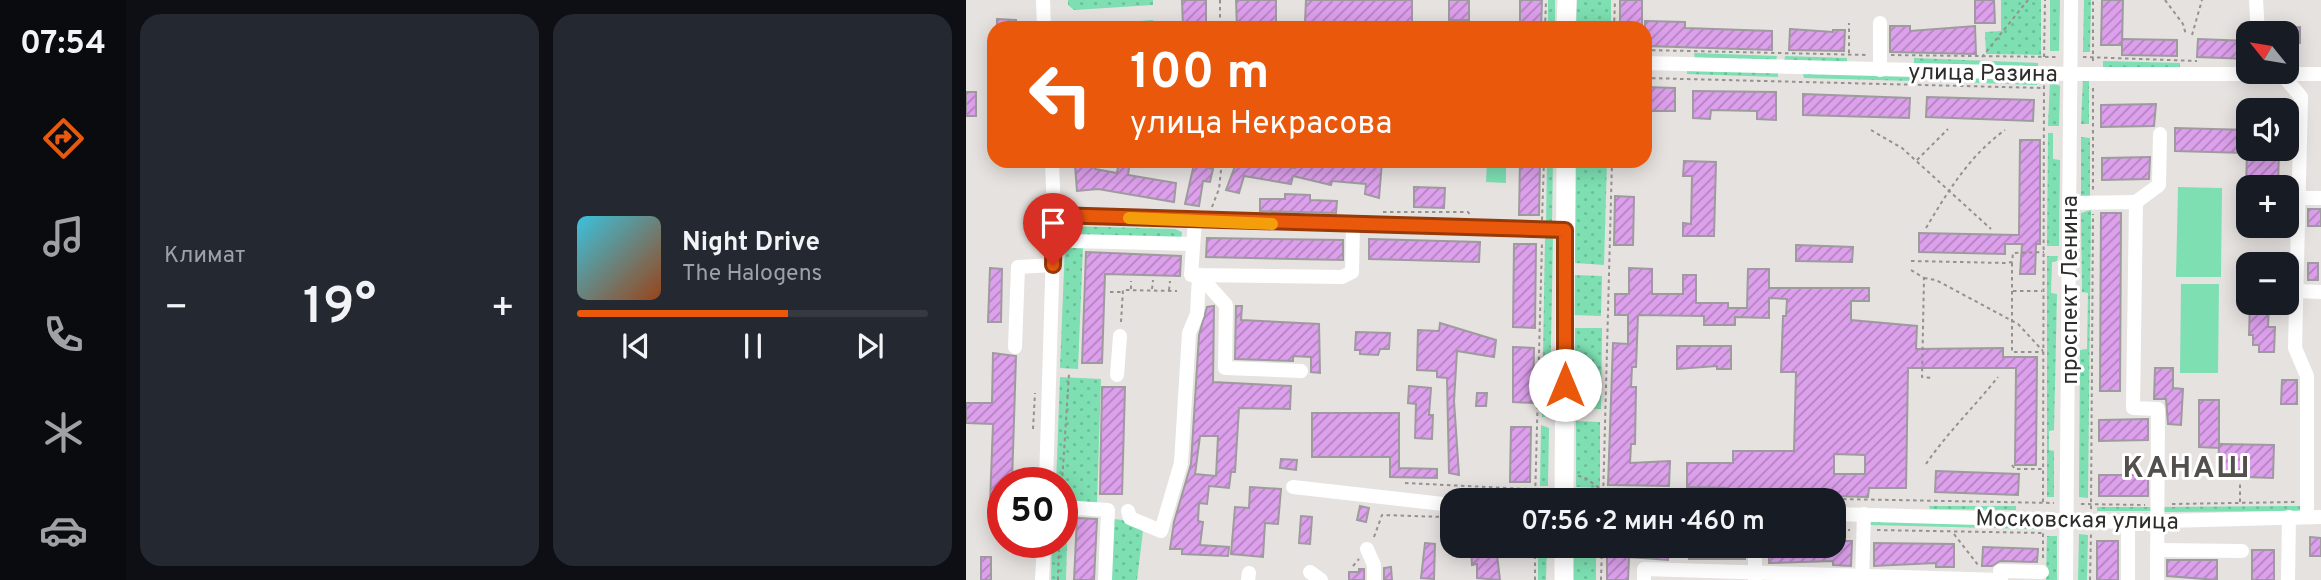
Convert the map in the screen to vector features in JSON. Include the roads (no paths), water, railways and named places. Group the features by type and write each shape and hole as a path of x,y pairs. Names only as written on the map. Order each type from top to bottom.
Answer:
{"main road":[{"path":"1566,0 1566,21"},
{"path":"1566,168 1567,488"},
{"path":"1564,558 1564,580"}],"street":[{"path":"1043,0 1044,21"},
{"name":"проспект Ленина","path":"2066,580 2071,0"},
{"path":"2256,0 2257,21"},
{"path":"1880,23 1880,62"},
{"name":"улица Разина","path":"1652,63 1880,62 2043,80 2070,74 2236,73"},
{"name":"улица Разина","path":"2300,74 2321,74"},
{"path":"2290,84 2301,97 2299,252"},
{"path":"2069,203 2136,202 2160,185 2160,134"},
{"path":"1047,467 1054,215 1052,168"},
{"path":"2300,198 2321,198"},
{"path":"2136,202 2133,408 2158,409 2157,580"},
{"path":"1054,215 1353,226 1565,230"},
{"path":"1202,219 1193,244 1191,275 1342,277 1352,272 1353,226"},
{"path":"1073,241 1193,244"},
{"path":"1015,347 1018,267 1053,265"},
{"path":"1199,275 1226,305 1225,368 1301,371"},
{"path":"1128,511 1130,518 1161,531 1181,463 1189,333 1197,314 1199,275"},
{"path":"2299,291 2321,292"},
{"path":"2297,315 2295,348 2314,402 2307,502 2314,517"},
{"path":"1116,375 1120,336"},
{"path":"1293,487 1440,504"},
{"path":"1078,508 1108,510 1105,580"},
{"name":"Московская улица","path":"1846,514 2043,526 2067,521 2314,517"},
{"path":"1862,578 1864,514"},
{"path":"2288,580 2289,517"},
{"path":"2128,522 2128,580"},
{"path":"1367,549 1374,565 1374,580"},
{"path":"2158,550 2242,551"},
{"path":"1042,580 1043,558"},
{"path":"1755,558 1755,577"},
{"path":"1644,580 1644,569 1707,576 1862,578 1996,579 2000,571 2042,572"}],"district":[{"name":"КАНАШ","path":"2187,467"}]}
